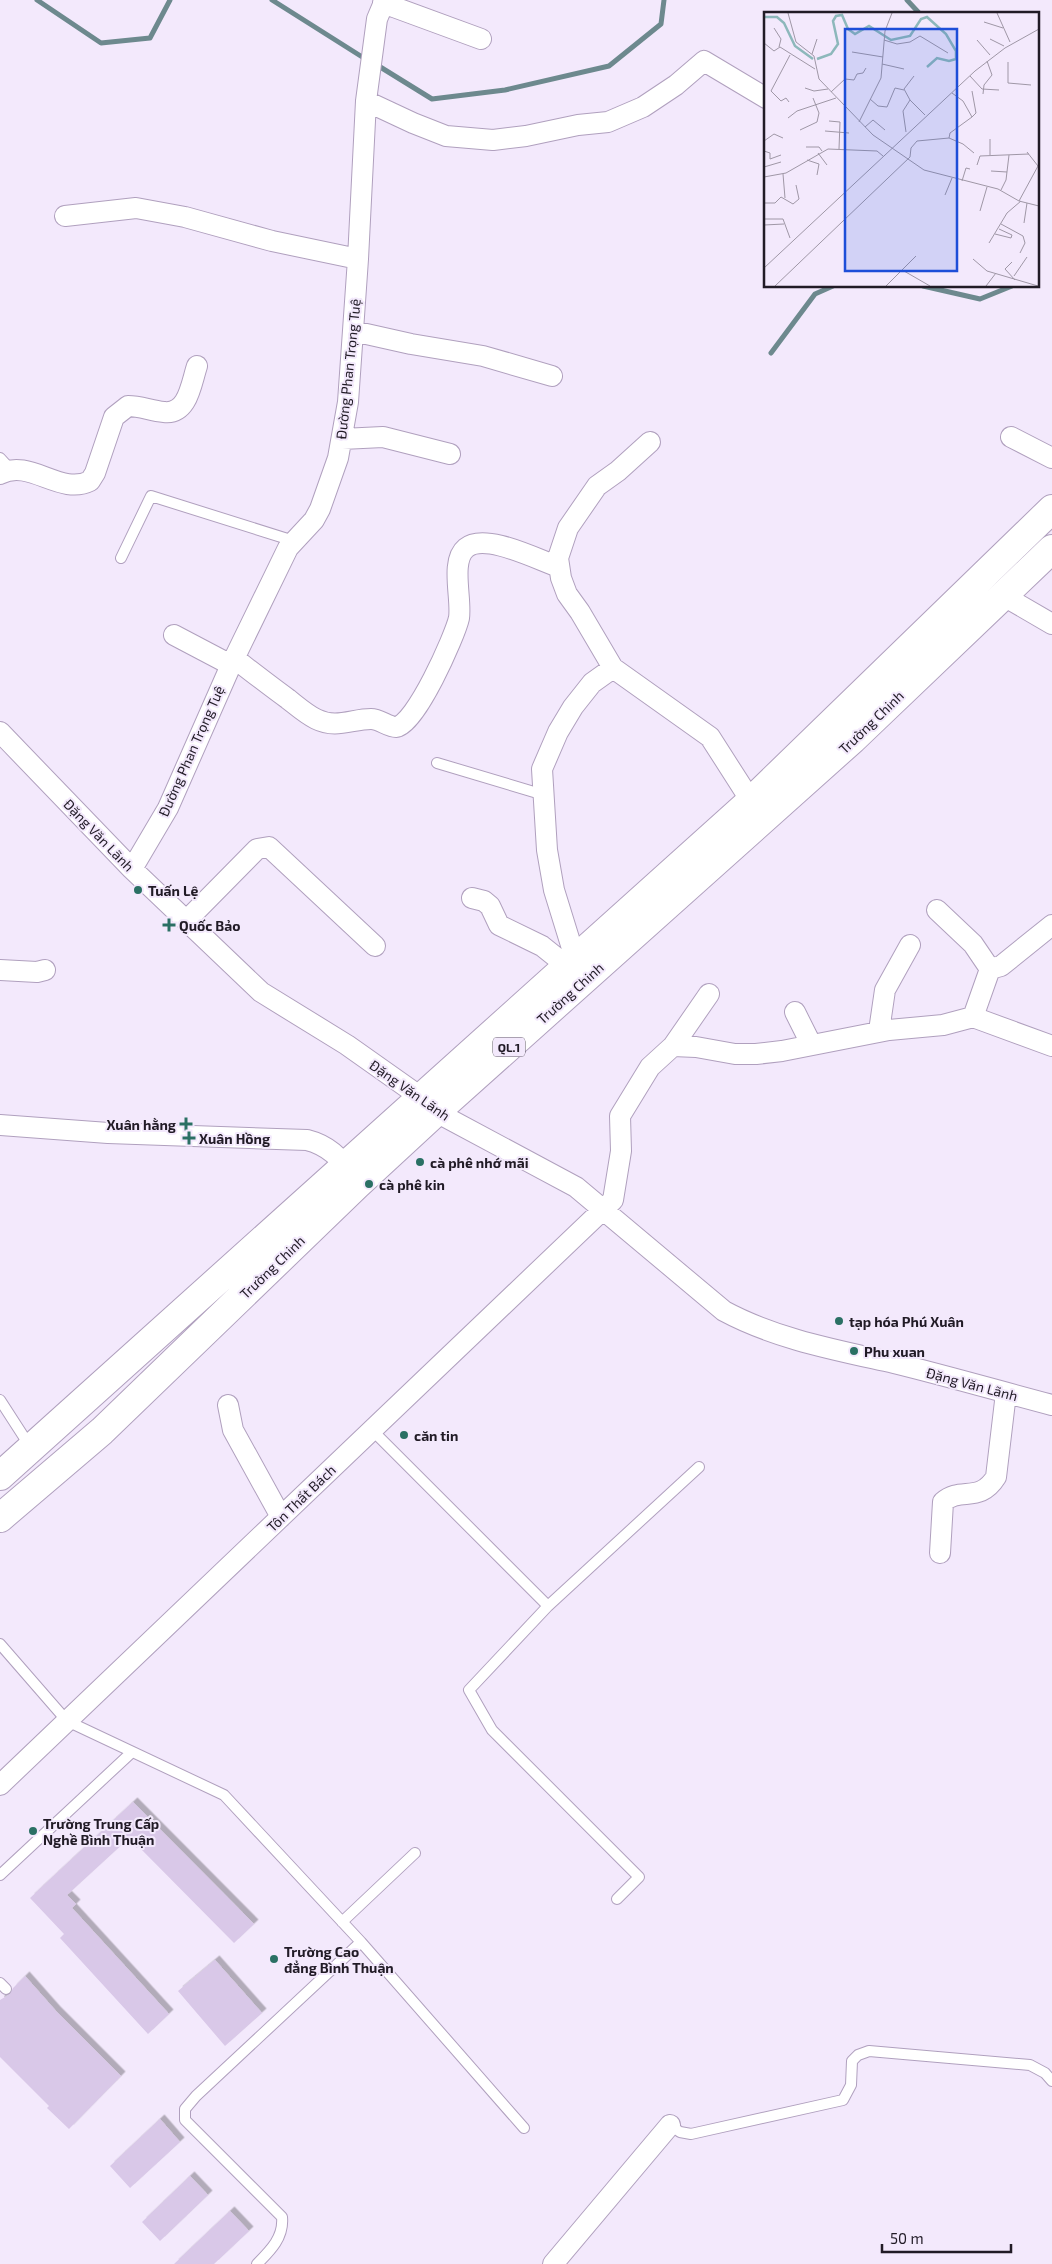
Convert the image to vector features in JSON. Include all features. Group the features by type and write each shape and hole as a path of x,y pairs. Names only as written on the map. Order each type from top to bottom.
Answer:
{"highway":[{"name":"Trường Chinh","path":"429,1105 571,962 751,801 1052,509"},
{"name":"Trường Chinh","path":"0,1476 853,740 1051,550"},
{"name":"Trường Chinh","path":"0,1518 102,1431 351,1175"}],"street":[{"path":"381,6 481,39"},
{"name":"Đường Phan Trọng Tuệ","path":"132,869 168,808 232,662 288,548 314,520 320,509 338,458 348,402 366,101 381,6"},
{"path":"366,101 412,123 446,136 493,140 526,136 578,124 608,122 643,107 676,85 704,60 764,97"},
{"path":"65,216 136,208 185,217 272,241 358,259"},
{"path":"353,331 411,344 483,356 552,376"},
{"path":"4,468 34,473 50,480 76,485 90,481 95,473 114,417 128,406 176,412 183,407 197,366"},
{"path":"342,439 383,437 450,454"},
{"path":"1011,437 1052,458"},
{"path":"650,442 598,486 584,503 568,528 558,558 566,594 580,612 613,668 710,737 751,801"},
{"path":"174,635 232,662 316,719 343,725 372,719 396,727 403,725 412,714 448,650 458,619 460,603 457,578 461,554 467,547 479,543 493,543 559,567"},
{"path":"1011,587 1052,624"},
{"path":"571,962 554,890 547,850 542,769 558,732 573,707 592,683 613,668"},
{"name":"Đặng Văn Lãnh","path":"0,732 132,869 261,992 347,1046 429,1105 576,1187 697,1290 724,1310 746,1322 795,1340 1052,1405"},
{"path":"187,920 256,849 269,847 375,946"},
{"path":"472,898 484,901 490,906 499,925 571,962"},
{"path":"937,910 973,944 990,969"},
{"path":"990,969 1000,966 1052,925"},
{"path":"879,1031 885,990 910,944"},
{"path":"973,1017 990,969"},
{"path":"0,970 37,972 45,970"},
{"name":"Tôn Thất Bách","path":"0,1785 613,1200 620,1151 620,1116 650,1066 672,1046 709,994"},
{"path":"795,1012 810,1044"},
{"path":"672,1046 682,1045 716,1052 749,1054 782,1051 879,1031 944,1025 973,1017 1052,1046"},
{"path":"0,1126 307,1140 328,1148 351,1175"},
{"path":"940,1554 944,1502 950,1497 977,1493 989,1488 996,1477 1006,1393"},
{"path":"228,1405 233,1430 281,1517"},
{"path":"554,2264 670,2125"}],"lane":[{"path":"120,558 151,496 294,541"},
{"path":"437,763 544,796"},
{"path":"0,1400 31,1448"},
{"path":"372,1430 548,1606"},
{"path":"617,1899 638,1877 492,1730 469,1690 548,1606 699,1467"},
{"path":"0,1644 67,1721 224,1795 361,1942 524,2128"},
{"path":"0,1875 132,1752"},
{"path":"342,1922 415,1853"},
{"path":"257,2264 274,2246 283,2228 282,2217 185,2120 185,2110 196,2096 361,1942"},
{"path":"670,2125 680,2132 691,2134 842,2100 851,2085 852,2061 858,2055 869,2052 1030,2065 1045,2073 1052,2081"}],"building":[{"path":"133,1802 254,1924 234,1943 138,1846 137,1848 128,1839 67,1895 76,1904 72,1908 169,2014 148,2034 60,1938 64,1934 30,1898"},
{"path":"215,1960 262,2013 225,2046 178,1991"},
{"path":"25,1976 56,2011 121,2076 69,2129 0,2057 0,2000 10,1994 13,1988"},
{"path":"160,2119 180,2142 130,2188 110,2166"},
{"path":"190,2176 208,2195 160,2241 142,2222"},
{"path":"230,2211 249,2231 214,2264 174,2264"}],"waterway":[{"path":"37,0 101,43 150,38 170,0"},
{"path":"272,0 367,60"},
{"path":"377,65 432,99 505,90 609,66 661,24 664,0"},
{"path":"907,0 918,12"},
{"path":"771,353 815,294 828,288"},
{"path":"932,288 980,299 1007,288"}],"place":[{"name":"Tuấn Lệ","path":"138,890"},
{"name":"Quốc Bảo","path":"169,925"},
{"name":"Xuân hằng","path":"186,1124"},
{"name":"Xuân Hồng","path":"189,1138"},
{"name":"cà phê nhớ mãi","path":"420,1162"},
{"name":"cà phê kin","path":"369,1184"},
{"name":"tạp hóa Phú Xuân","path":"839,1321"},
{"name":"Phu xuan","path":"854,1351"},
{"name":"căn tin","path":"404,1435"},
{"name":"Trường Trung Cấp Nghề Bình Thuận","path":"33,1831"},
{"name":"Trường Cao đẳng Bình Thuận","path":"274,1959"}]}
